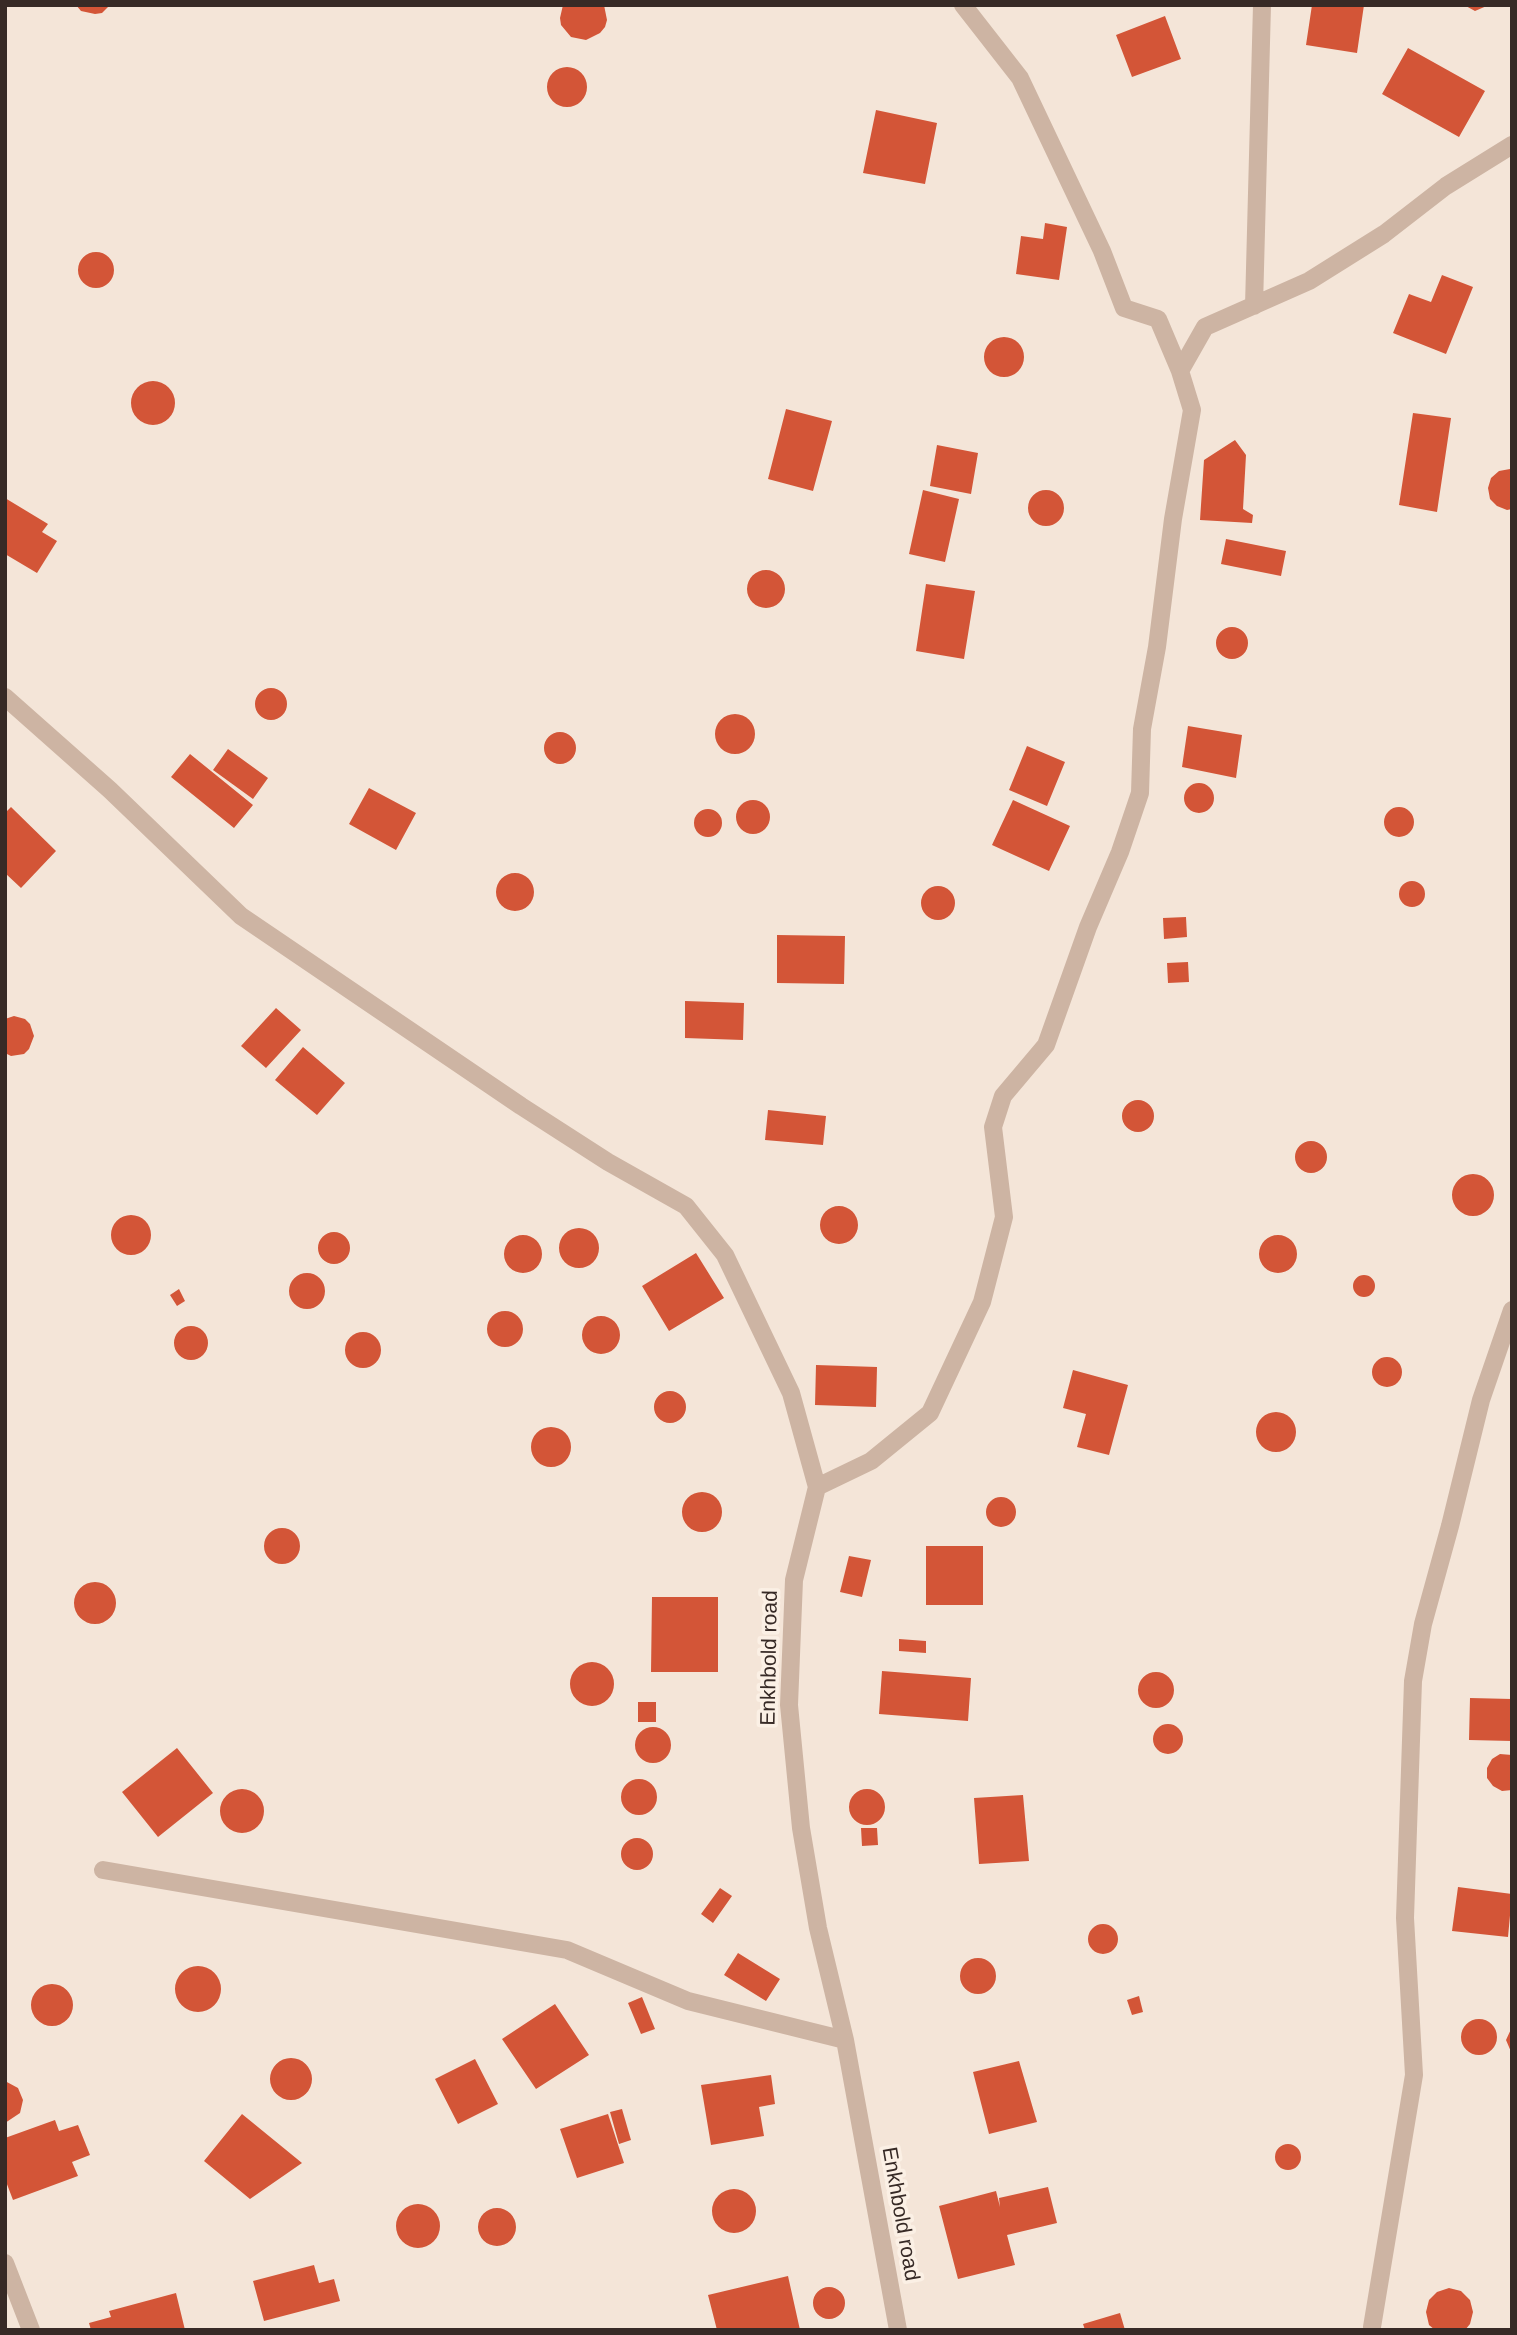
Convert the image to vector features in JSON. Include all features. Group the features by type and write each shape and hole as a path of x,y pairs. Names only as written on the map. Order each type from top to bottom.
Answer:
{"street":[{"path":"817,1487 871,1461 930,1413 982,1301 1004,1217 993,1127 1003,1096 1046,1045 1140,793 1142,729 1157,647 1173,519 1192,410 1180,371 1158,319 1124,308 1102,251 1020,78 962,5"},
{"path":"1254,306 1262,5"},
{"path":"1180,371 1205,327 1309,281 1384,234 1446,186 1512,145"},
{"name":"Enkhbold road","path":"5,697 110,790 241,916 521,1106 608,1162 686,1206 725,1255 791,1393 817,1487 794,1580 789,1706 801,1829 818,1928 845,2040 898,2330"},
{"path":"1372,2327 1414,2075 1405,1919 1413,1681 1423,1624 1451,1526 1482,1400 1512,1310"},
{"path":"103,1870 567,1950 688,2001 845,2040"},
{"path":"5,2263 31,2330"}],"building":[{"path":"76,5 110,5 102,13 95,14 81,11"},
{"path":"563,5 604,5 607,20 605,27 600,33 586,40 571,37 561,25"},
{"path":"1312,5 1364,5 1357,53 1306,45"},
{"path":"1464,5 1489,5 1475,11"},
{"path":"1165,16 1181,59 1132,77 1116,35"},
{"path":"1408,48 1485,91 1459,137 1382,94"},
{"path":"567,67 575,68 581,73 586,79 586,95 581,101 575,106 567,107 559,106 553,101 548,95 547,87 548,79 553,73 559,68"},
{"path":"876,110 937,123 925,184 863,173"},
{"path":"1045,223 1067,227 1059,280 1016,274 1021,236 1043,239"},
{"path":"96,252 108,258 114,270 108,282 96,288 84,282 78,270 84,258"},
{"path":"1442,275 1473,287 1446,354 1393,333 1409,294 1431,302"},
{"path":"1004,337 1018,343 1024,357 1018,371 1004,377 990,371 984,357 990,343"},
{"path":"153,381 168,388 175,403 168,418 153,425 138,418 131,403 138,388"},
{"path":"786,409 832,421 813,491 768,479"},
{"path":"1413,413 1451,418 1437,512 1399,505"},
{"path":"1235,440 1246,455 1243,509 1253,515 1252,523 1200,520 1204,460"},
{"path":"937,445 978,453 971,494 930,486"},
{"path":"1510,469 1512,509 1507,510 1490,499 1488,488 1491,478 1499,471"},
{"path":"923,490 959,499 945,562 909,554"},
{"path":"1046,490 1059,495 1064,508 1059,521 1046,526 1033,521 1028,508 1033,495"},
{"path":"5,498 48,524 42,532 57,541 37,573 5,554"},
{"path":"1226,539 1286,551 1281,576 1221,564"},
{"path":"766,570 779,576 785,589 779,602 766,608 753,602 747,589 753,576"},
{"path":"926,584 975,591 964,659 916,651"},
{"path":"1232,627 1243,632 1248,643 1243,654 1232,659 1221,654 1216,643 1221,632"},
{"path":"271,688 282,693 287,704 282,715 271,720 260,715 255,704 260,693"},
{"path":"735,714 749,720 755,734 749,748 735,754 721,748 715,734 721,720"},
{"path":"1188,726 1242,735 1236,778 1182,767"},
{"path":"560,732 571,737 576,748 571,759 560,764 549,759 544,748 549,737"},
{"path":"1027,746 1065,762 1047,806 1009,790"},
{"path":"228,749 268,778 253,799 213,770"},
{"path":"190,754 253,805 234,828 171,777"},
{"path":"1199,783 1210,787 1214,798 1210,809 1199,813 1188,809 1184,798 1188,787"},
{"path":"369,788 416,813 396,850 349,824"},
{"path":"753,800 765,805 770,817 765,829 753,834 741,829 736,817 741,805"},
{"path":"1013,800 1070,826 1049,871 992,845"},
{"path":"11,807 56,851 21,888 5,873 5,813"},
{"path":"1399,807 1410,811 1414,822 1410,833 1399,837 1388,833 1384,822 1388,811"},
{"path":"708,809 718,813 722,823 718,833 708,837 698,833 694,823 698,813"},
{"path":"515,873 529,878 534,892 529,906 515,911 501,906 496,892 501,878"},
{"path":"1412,881 1421,885 1425,894 1421,903 1412,907 1403,903 1399,894 1403,885"},
{"path":"938,886 950,891 955,903 950,915 938,920 926,915 921,903 926,891"},
{"path":"1186,917 1187,937 1164,939 1163,918"},
{"path":"777,935 845,936 844,984 777,983"},
{"path":"1188,962 1189,982 1168,983 1167,963"},
{"path":"685,1001 744,1003 743,1040 685,1038"},
{"path":"276,1008 301,1030 266,1068 241,1046"},
{"path":"14,1016 25,1019 30,1024 34,1036 24,1054 11,1056 5,1053 5,1019"},
{"path":"303,1047 345,1083 317,1115 275,1080"},
{"path":"1138,1100 1149,1105 1154,1116 1149,1127 1138,1132 1127,1127 1122,1116 1127,1105"},
{"path":"768,1110 826,1116 823,1145 765,1140"},
{"path":"1311,1141 1322,1146 1327,1157 1322,1168 1311,1173 1300,1168 1295,1157 1300,1146"},
{"path":"1473,1174 1488,1180 1494,1195 1488,1210 1473,1216 1458,1210 1452,1195 1458,1180"},
{"path":"839,1206 853,1211 858,1225 853,1239 839,1244 825,1239 820,1225 825,1211"},
{"path":"131,1215 145,1221 151,1235 145,1249 131,1255 117,1249 111,1235 117,1221"},
{"path":"579,1228 587,1229 593,1234 598,1240 598,1256 593,1262 587,1267 579,1268 571,1267 565,1262 560,1256 559,1248 560,1240 565,1234 571,1229"},
{"path":"334,1232 346,1236 350,1248 346,1260 334,1264 322,1260 318,1248 322,1236"},
{"path":"523,1235 536,1241 542,1254 536,1267 523,1273 510,1267 504,1254 510,1241"},
{"path":"1278,1235 1291,1241 1297,1254 1291,1267 1278,1273 1265,1267 1259,1254 1265,1241"},
{"path":"696,1253 724,1298 669,1331 642,1286"},
{"path":"307,1273 320,1278 325,1291 320,1304 307,1309 294,1304 289,1291 294,1278"},
{"path":"1364,1275 1372,1278 1375,1286 1372,1294 1364,1297 1356,1294 1353,1286 1356,1278"},
{"path":"179,1289 185,1301 177,1306 170,1295"},
{"path":"505,1311 518,1316 523,1329 518,1342 505,1347 492,1342 487,1329 492,1316"},
{"path":"601,1316 614,1322 620,1335 614,1348 601,1354 588,1348 582,1335 588,1322"},
{"path":"191,1326 203,1331 208,1343 203,1355 191,1360 179,1355 174,1343 179,1331"},
{"path":"363,1332 376,1337 381,1350 376,1363 363,1368 350,1363 345,1350 350,1337"},
{"path":"1387,1357 1398,1361 1402,1372 1398,1383 1387,1387 1376,1383 1372,1372 1376,1361"},
{"path":"816,1365 877,1367 876,1407 815,1405"},
{"path":"1073,1370 1128,1385 1109,1455 1077,1447 1086,1414 1063,1408"},
{"path":"670,1391 681,1396 686,1407 681,1418 670,1423 659,1418 654,1407 659,1396"},
{"path":"1276,1412 1284,1413 1290,1418 1295,1424 1295,1440 1290,1446 1284,1451 1276,1452 1268,1451 1262,1446 1257,1440 1256,1432 1257,1424 1262,1418 1268,1413"},
{"path":"551,1427 565,1433 571,1447 565,1461 551,1467 537,1461 531,1447 537,1433"},
{"path":"702,1492 716,1498 722,1512 716,1526 702,1532 688,1526 682,1512 688,1498"},
{"path":"1001,1497 1007,1498 1015,1506 1015,1518 1007,1526 1001,1527 995,1526 987,1518 986,1512 987,1506 995,1498"},
{"path":"282,1528 294,1534 300,1546 294,1558 282,1564 270,1558 264,1546 270,1534"},
{"path":"926,1546 983,1546 983,1605 926,1605"},
{"path":"849,1556 871,1560 862,1597 840,1592"},
{"path":"95,1582 110,1588 116,1603 110,1618 95,1624 80,1618 74,1603 80,1588"},
{"path":"652,1597 718,1597 718,1672 651,1672"},
{"path":"899,1639 926,1641 926,1653 899,1651"},
{"path":"592,1662 608,1668 614,1684 608,1700 592,1706 576,1700 570,1684 576,1668"},
{"path":"882,1671 971,1678 968,1721 879,1714"},
{"path":"1156,1672 1169,1677 1174,1690 1169,1703 1156,1708 1143,1703 1138,1690 1143,1677"},
{"path":"1470,1698 1512,1699 1512,1741 1469,1740"},
{"path":"638,1702 656,1702 656,1722 638,1722"},
{"path":"1168,1724 1178,1729 1183,1739 1178,1749 1168,1754 1158,1749 1153,1739 1158,1729"},
{"path":"653,1727 666,1732 671,1745 666,1758 653,1763 640,1758 635,1745 640,1732"},
{"path":"177,1748 213,1793 158,1837 122,1792"},
{"path":"1500,1754 1512,1755 1512,1790 1502,1791 1493,1786 1487,1778 1487,1768 1492,1759"},
{"path":"639,1779 652,1784 657,1797 652,1810 639,1815 626,1810 621,1797 626,1784"},
{"path":"242,1789 257,1796 264,1811 257,1826 242,1833 227,1826 220,1811 227,1796"},
{"path":"867,1789 879,1795 885,1807 879,1819 867,1825 855,1819 849,1807 855,1795"},
{"path":"1023,1795 1029,1861 979,1864 974,1798"},
{"path":"861,1828 877,1828 878,1845 862,1846"},
{"path":"637,1838 648,1843 653,1854 648,1865 637,1870 626,1865 621,1854 626,1843"},
{"path":"1458,1887 1512,1894 1508,1937 1452,1931"},
{"path":"720,1888 732,1896 713,1923 701,1914"},
{"path":"1103,1924 1114,1928 1118,1939 1114,1950 1103,1954 1092,1950 1088,1939 1092,1928"},
{"path":"738,1953 780,1979 766,2001 724,1975"},
{"path":"978,1958 991,1963 996,1976 991,1989 978,1994 965,1989 960,1976 965,1963"},
{"path":"198,1966 214,1973 221,1989 214,2005 198,2012 182,2005 175,1989 182,1973"},
{"path":"52,1984 67,1990 73,2005 67,2020 52,2026 37,2020 31,2005 37,1990"},
{"path":"1139,1996 1143,2012 1132,2015 1127,2000"},
{"path":"642,1997 655,2029 641,2034 628,2003"},
{"path":"555,2004 589,2055 536,2089 502,2039"},
{"path":"1479,2019 1492,2024 1497,2037 1492,2050 1479,2055 1466,2050 1461,2037 1466,2024"},
{"path":"1512,2027 1512,2054 1506,2040"},
{"path":"291,2058 306,2064 312,2079 306,2094 291,2100 276,2094 270,2079 276,2064"},
{"path":"475,2059 498,2104 458,2124 435,2079"},
{"path":"1019,2061 1037,2122 989,2134 973,2072"},
{"path":"771,2075 775,2104 759,2107 764,2136 711,2145 701,2085"},
{"path":"5,2081 18,2088 23,2100 20,2113 5,2123"},
{"path":"622,2109 631,2140 619,2144 610,2112"},
{"path":"242,2114 302,2163 250,2199 204,2161"},
{"path":"608,2114 624,2163 577,2178 560,2129"},
{"path":"55,2120 59,2131 78,2125 90,2155 72,2162 78,2176 13,2200 5,2179 5,2138"},
{"path":"1288,2144 1297,2148 1301,2157 1297,2166 1288,2170 1279,2166 1275,2157 1279,2148"},
{"path":"1048,2187 1057,2223 1007,2235 1015,2265 958,2279 939,2206 996,2191 1000,2207 999,2198"},
{"path":"734,2189 750,2195 756,2211 750,2227 734,2233 718,2227 712,2211 718,2195"},
{"path":"418,2204 433,2211 440,2226 433,2241 418,2248 403,2241 396,2226 403,2211"},
{"path":"497,2208 510,2214 516,2227 510,2240 497,2246 484,2240 478,2227 484,2214"},
{"path":"314,2265 319,2283 334,2279 340,2301 264,2321 253,2281"},
{"path":"788,2276 800,2330 717,2330 708,2295"},
{"path":"829,2287 841,2291 845,2303 841,2315 829,2319 817,2315 813,2303 817,2291"},
{"path":"1449,2288 1461,2291 1470,2300 1473,2312 1470,2324 1465,2330 1435,2330 1429,2325 1426,2312 1429,2300 1437,2292"},
{"path":"176,2293 185,2330 91,2330 89,2323 111,2317 109,2311"},
{"path":"1120,2313 1125,2330 1085,2330 1083,2324"}]}
